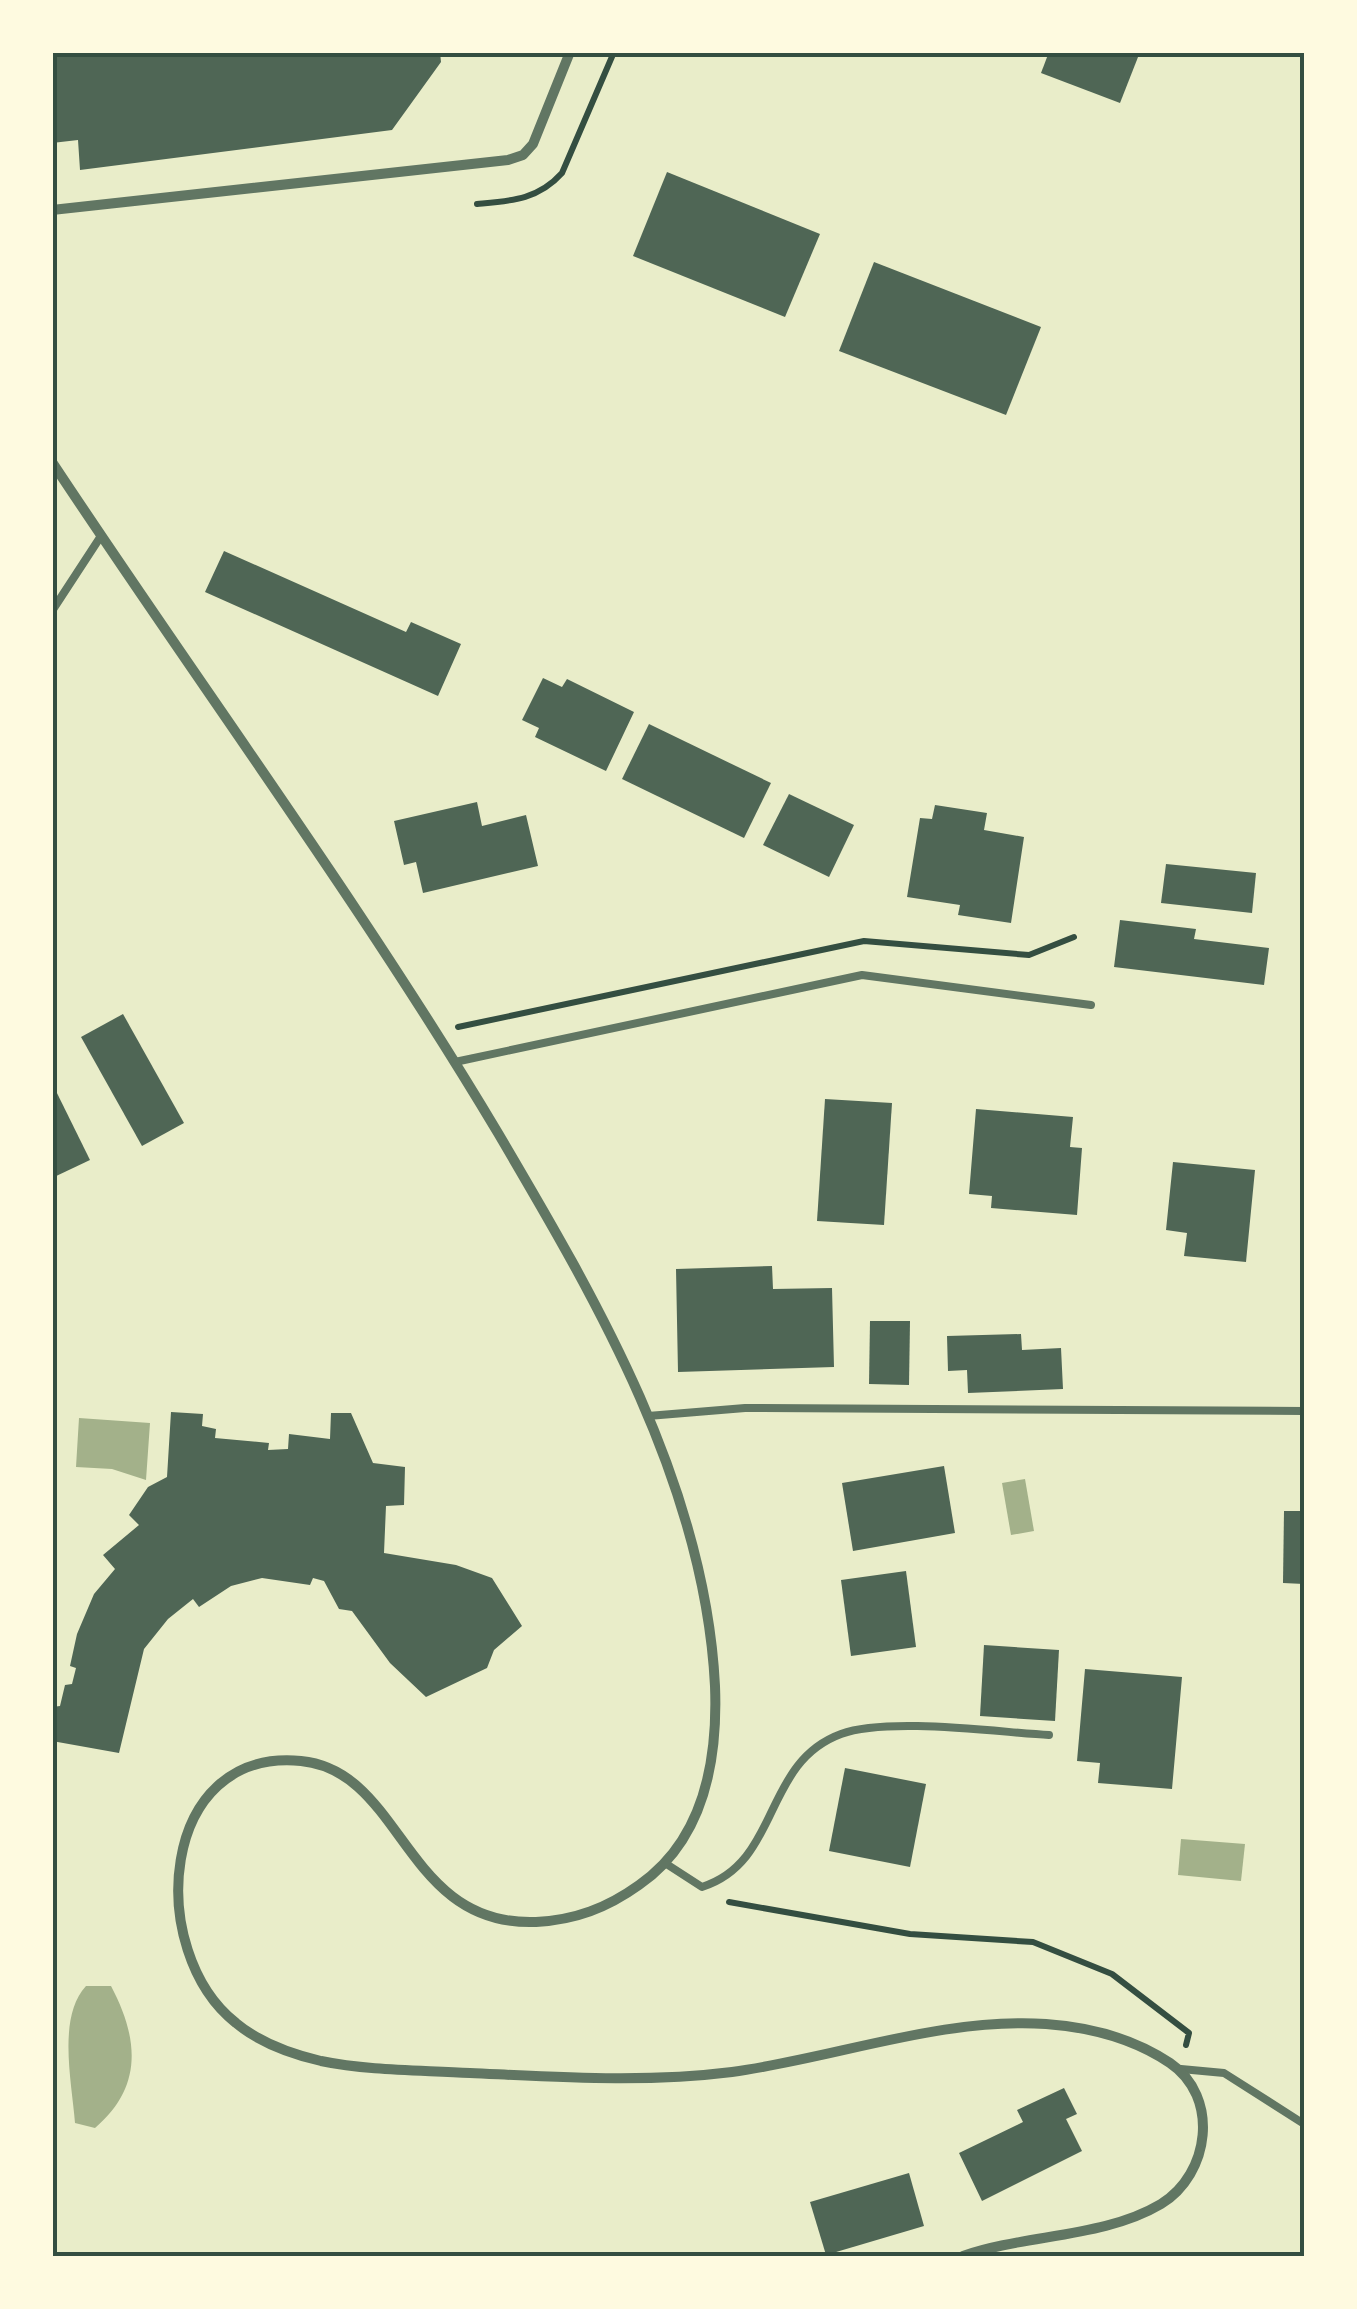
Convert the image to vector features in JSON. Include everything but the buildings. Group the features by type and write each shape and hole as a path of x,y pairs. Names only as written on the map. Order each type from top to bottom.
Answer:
{"street":[{"path":"52,210 523,155 533,144 570,52"},
{"path":"52,462 395,964 589,1287 648,1416 696,1562 708,1614 716,1696 706,1784 692,1830 668,1866 621,1898 571,1920 516,1923 478,1915 444,1894 346,1777 318,1762 278,1759 243,1768 203,1801 183,1844 176,1885 190,1961 210,1996 233,2022 269,2044 315,2060 361,2067 612,2080 729,2072 987,2025 1042,2023 1086,2028 1131,2043 1180,2068 1196,2098 1204,2131 1201,2160 1179,2192 1153,2209 1122,2220 963,2256"}],"lane":[{"path":"52,610 101,536"},
{"path":"455,1062 862,975 1091,1005"},
{"path":"648,1416 745,1408 1304,1411"},
{"path":"668,1866 702,1887 726,1879 747,1860 787,1779 816,1746 844,1732 901,1728 1048,1735"},
{"path":"1180,2068 1224,2072 1304,2124"}],"path":[{"path":"702,1887 736,1906 910,1934 1034,1942 1112,1974 1166,2012 1189,2033 1180,2068"}],"shaded area":[{"path":"79,1418 150,1423 146,1480 112,1469 76,1467"},
{"path":"1025,1479 1034,1531 1011,1535 1002,1483"},
{"path":"1181,1839 1245,1844 1241,1881 1178,1875"},
{"path":"86,1986 111,1986 131,2043 132,2062 122,2096 95,2128 75,2123 70,2070 72,2015"}]}
